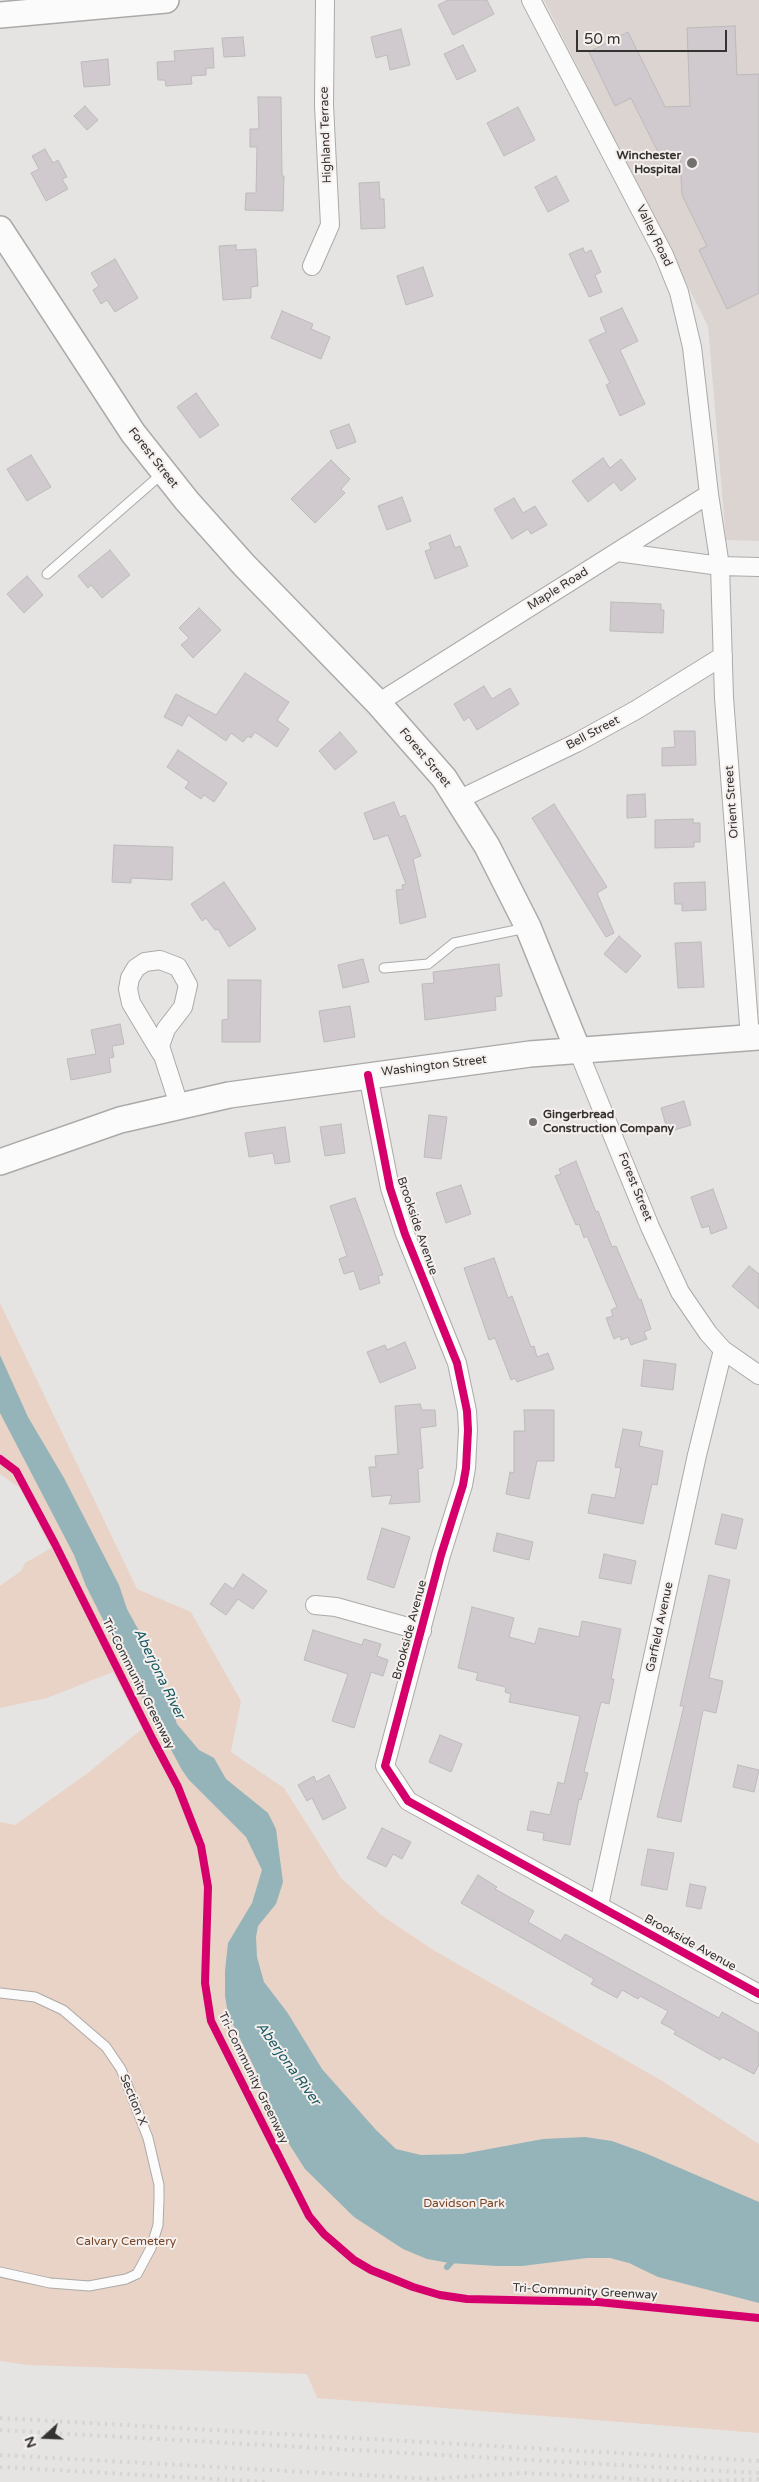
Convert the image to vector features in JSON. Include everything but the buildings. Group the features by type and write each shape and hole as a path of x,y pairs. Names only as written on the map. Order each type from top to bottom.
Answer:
{"main road":[{"path":"0,15 46,6 166,0"},
{"name":"Forest Street","path":"0,230 133,433 164,472 244,565 378,704 444,778 487,846 528,927 578,1048"},
{"name":"Washington Street","path":"0,1162 91,1128 179,1105 368,1075 578,1048 755,1037"}],"street":[{"name":"Highland Terrace","path":"312,266 330,226 324,105 325,0"},
{"name":"Valley Road","path":"531,0 664,255 679,292 692,347 709,494 720,566"},
{"path":"618,552 709,494"},
{"path":"618,552 720,566 759,567"},
{"name":"Maple Road","path":"378,704 618,552"},
{"name":"Orient Street","path":"720,566 724,698 755,1037"},
{"name":"Bell Street","path":"458,800 576,743 636,710 722,656"},
{"path":"160,1053 164,1033 183,1007 188,993 186,979 178,967 160,960 145,962 136,968 130,978 128,989 131,1003 160,1053 179,1105"},
{"name":"Forest Street","path":"578,1048 650,1227 680,1292 698,1321 723,1350 759,1375"},
{"name":"Brookside Avenue","path":"368,1075 381,1145 396,1207 457,1363 467,1411 467,1452 463,1485 441,1555 385,1766 408,1801 759,1994"},
{"name":"Garfield Avenue","path":"599,1905 697,1455 723,1350"},
{"path":"315,1604 336,1607 422,1630"}],"lane":[{"path":"48,574 164,472"},
{"path":"384,968 428,964 454,943 528,927"},
{"name":"Section X","path":"0,1993 35,1997 64,2010 106,2048 121,2069 148,2138 159,2185 159,2215 156,2236 137,2274 126,2279 89,2286 50,2283 0,2272"}],"shaded area":[{"name":"Winchester Hospital","path":"544,0 759,0 759,541 726,540 708,326"}],"green space":[{"name":"Davidson Park","path":"0,1303 137,1589 191,1612 241,1701 231,1752 284,1788 341,1878 381,1915 435,1951 664,2082 759,2144 759,2433 317,2398 307,2374 28,2365 0,2361 0,1822 15,1825 89,1772 142,1729 113,1672 47,1698 0,1708 0,1586 21,1571 25,1563 51,1548 20,1488 0,1474"}],"water":[{"name":"Aberjona River","path":"0,1355 28,1417 64,1478 119,1585 127,1609 144,1640 151,1663 167,1694 177,1724 199,1750 214,1758 226,1779 268,1813 276,1829 283,1882 276,1904 258,1926 256,1937 257,1957 264,1982 287,2012 322,2069 376,2130 396,2149 421,2155 462,2154 543,2139 585,2137 612,2141 645,2153 759,2202 759,2303 658,2277 629,2263 610,2258 587,2258 522,2266 449,2263 427,2259 403,2249 354,2217 305,2169 282,2133 256,2071 228,2014 225,1996 228,1943 252,1903 262,1870 246,1837 189,1780 182,1770 139,1691 86,1586 74,1555 0,1413"}],"waterway":[{"path":"447,2267 456,2257"}],"railway":[{"path":"0,2418 759,2461"},
{"path":"0,2430 759,2473"},
{"path":"0,2455 433,2479"},
{"path":"0,2467 268,2482"},
{"path":"427,2479 524,2473 692,2482 759,2479"}],"cycle path":[{"path":"368,1075 390,1188 405,1234 457,1363 467,1411 468,1430 463,1485 441,1555 385,1766 408,1801 759,1994"},
{"name":"Tri-Community Greenway","path":"0,1459 16,1471 178,1787 201,1846 208,1887 205,1983 211,2021 309,2216 324,2234 354,2260 371,2270 413,2287 440,2295 467,2299 598,2302 759,2318"}],"place":[{"name":"Winchester Hospital","path":"692,163"},
{"name":"Gingerbread Construction Company","path":"533,1122"}],"park label":[{"name":"Calvary Cemetery","path":"126,2242"}]}
